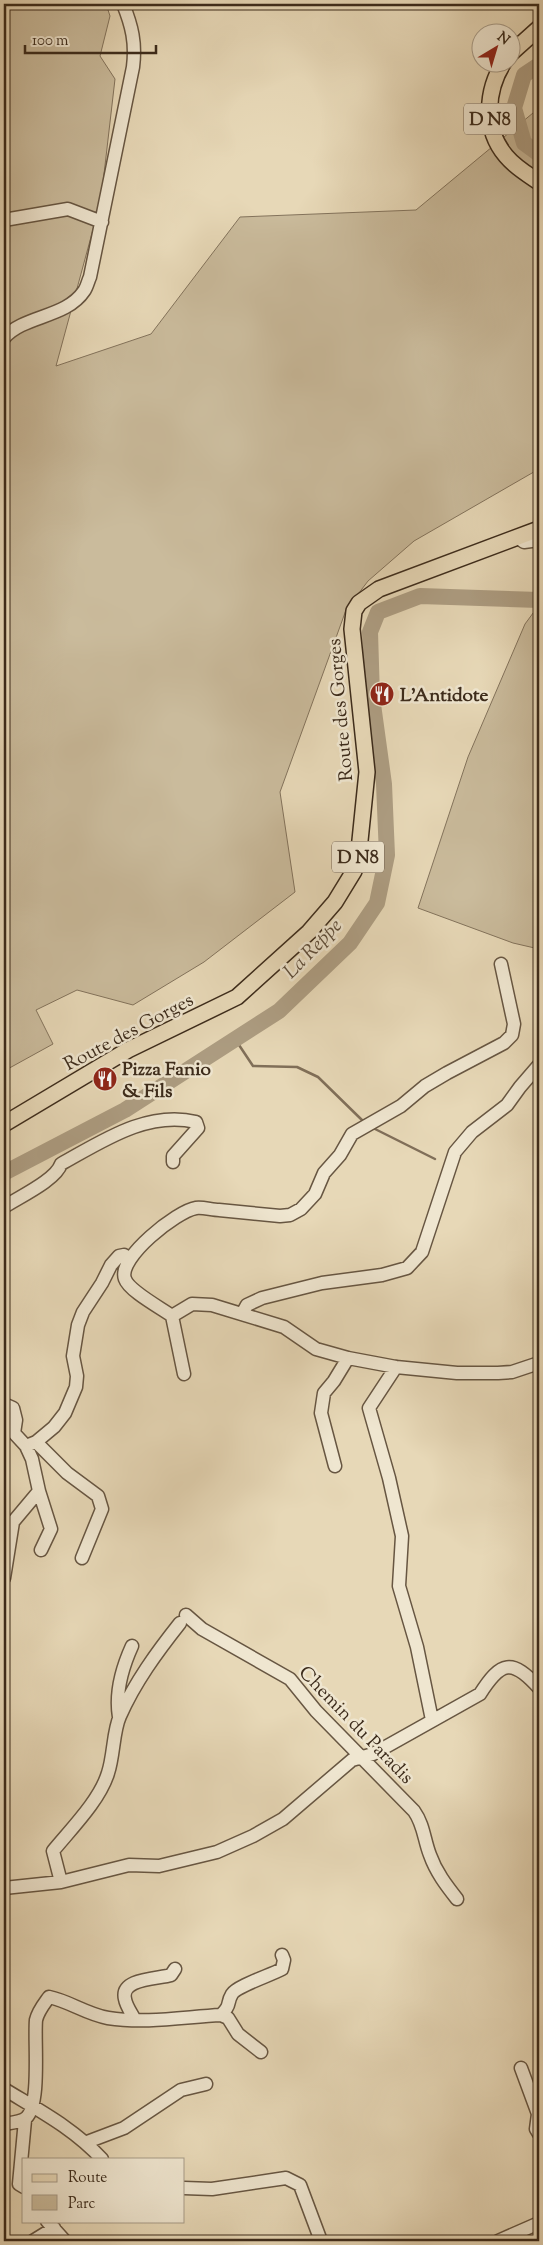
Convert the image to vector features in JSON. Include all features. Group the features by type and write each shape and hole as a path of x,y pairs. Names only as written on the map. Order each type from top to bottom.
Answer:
{"main road":[{"path":"520,45 539,28"},
{"name":"D N8","path":"498,72 491,90 489,107 491,124 505,155 519,169 539,182"},
{"name":"Route des Gorges","path":"4,1124 122,1053 237,997 322,918 354,871 360,849 367,772 352,629 354,611 367,596 385,586 539,529"}],"street":[{"path":"4,338 19,326 70,304 84,292 90,277 127,101 135,48 133,29 123,4"},
{"path":"4,220 68,209 102,222"},
{"path":"517,537 529,543 539,540"},
{"path":"184,1374 172,1316 130,1288 124,1278 124,1272 130,1260 154,1232 179,1214 197,1208 280,1216 290,1215 301,1209 315,1194 324,1172 340,1155 352,1134 401,1106 425,1086 504,1043 512,1035 514,1024 502,964"},
{"path":"242,1314 247,1305 262,1298 322,1283 382,1275 406,1268 416,1261 422,1252 455,1152 472,1132 507,1106 539,1065"},
{"path":"4,1207 29,1190 44,1184 59,1172 62,1164 123,1130 169,1120 196,1122 198,1128 173,1156 173,1162"},
{"path":"31,1444 61,1419 76,1386 77,1376 74,1356 78,1325 83,1312 111,1265 119,1256 124,1254 130,1260"},
{"path":"172,1316 192,1304 212,1305 284,1327 316,1348 348,1358 396,1367 457,1373 498,1373 512,1372 539,1363"},
{"path":"335,1466 321,1413 324,1393 348,1358"},
{"path":"396,1367 369,1408 389,1478 402,1536 399,1586 417,1647 432,1720"},
{"path":"4,1404 13,1408 16,1420 14,1433 98,1496 102,1509 82,1558"},
{"path":"31,1444 32,1459 39,1491 51,1529 41,1550"},
{"path":"4,1578 13,1522 39,1491"},
{"name":"Chemin du Paradis","path":"119,1718 148,1664 183,1619 202,1628 290,1679 316,1711 362,1756 420,1819 430,1855 441,1878 456,1899"},
{"path":"61,1882 53,1851 86,1813 107,1776 114,1755 119,1718 117,1704 119,1686 124,1662 132,1646"},
{"path":"4,1888 61,1882 129,1865 159,1866 217,1852 253,1836 283,1819 352,1760 373,1754 480,1694 491,1677 509,1667 518,1668 539,1688"},
{"path":"221,2015 229,2007 232,1994 242,1985 258,1981 282,1969 284,1960 282,1955"},
{"path":"135,2020 125,2000 125,1991 130,1984 172,1974 175,1968"},
{"path":"22,2186 19,2184 25,2120 32,2111 37,2056 36,2019 41,2007 49,1996 61,1999 78,2009 106,2018 135,2020 221,2015 228,2018 238,2034 261,2052"},
{"path":"521,2068 538,2114 536,2129 539,2134"},
{"path":"87,2142 124,2128 181,2090 206,2084"},
{"path":"4,2090 87,2142 101,2158"},
{"path":"4,2124 25,2120"},
{"path":"185,2188 212,2189 286,2178 300,2186 321,2241"},
{"path":"498,2241 539,2223"},
{"path":"33,2241 51,2225 65,2241"}],"green space":[{"path":"4,4 106,4 110,16 100,56 115,79 101,200 56,366 151,334 240,217 416,210 539,108 539,469 414,541 368,581 346,610 280,792 295,892 204,962 133,1005 77,990 36,1010 53,1044 4,1071"},
{"path":"539,605 539,949 513,943 418,908 468,757 525,624"}],"waterway":[{"name":"La Reppe","path":"539,65 524,75 514,108 524,143 539,154"},
{"name":"La Reppe","path":"4,1173 125,1110 279,1011 350,943 377,903 387,855 384,784 372,697 370,632 378,612 420,596 539,600"},
{"path":"235,1039 253,1066 297,1067 318,1077 364,1122"},
{"path":"371,1127 435,1159"}],"place":[{"name":"L'Antidote","path":"382,694"},
{"name":"Pizza Fanio & Fils","path":"105,1079"}]}
